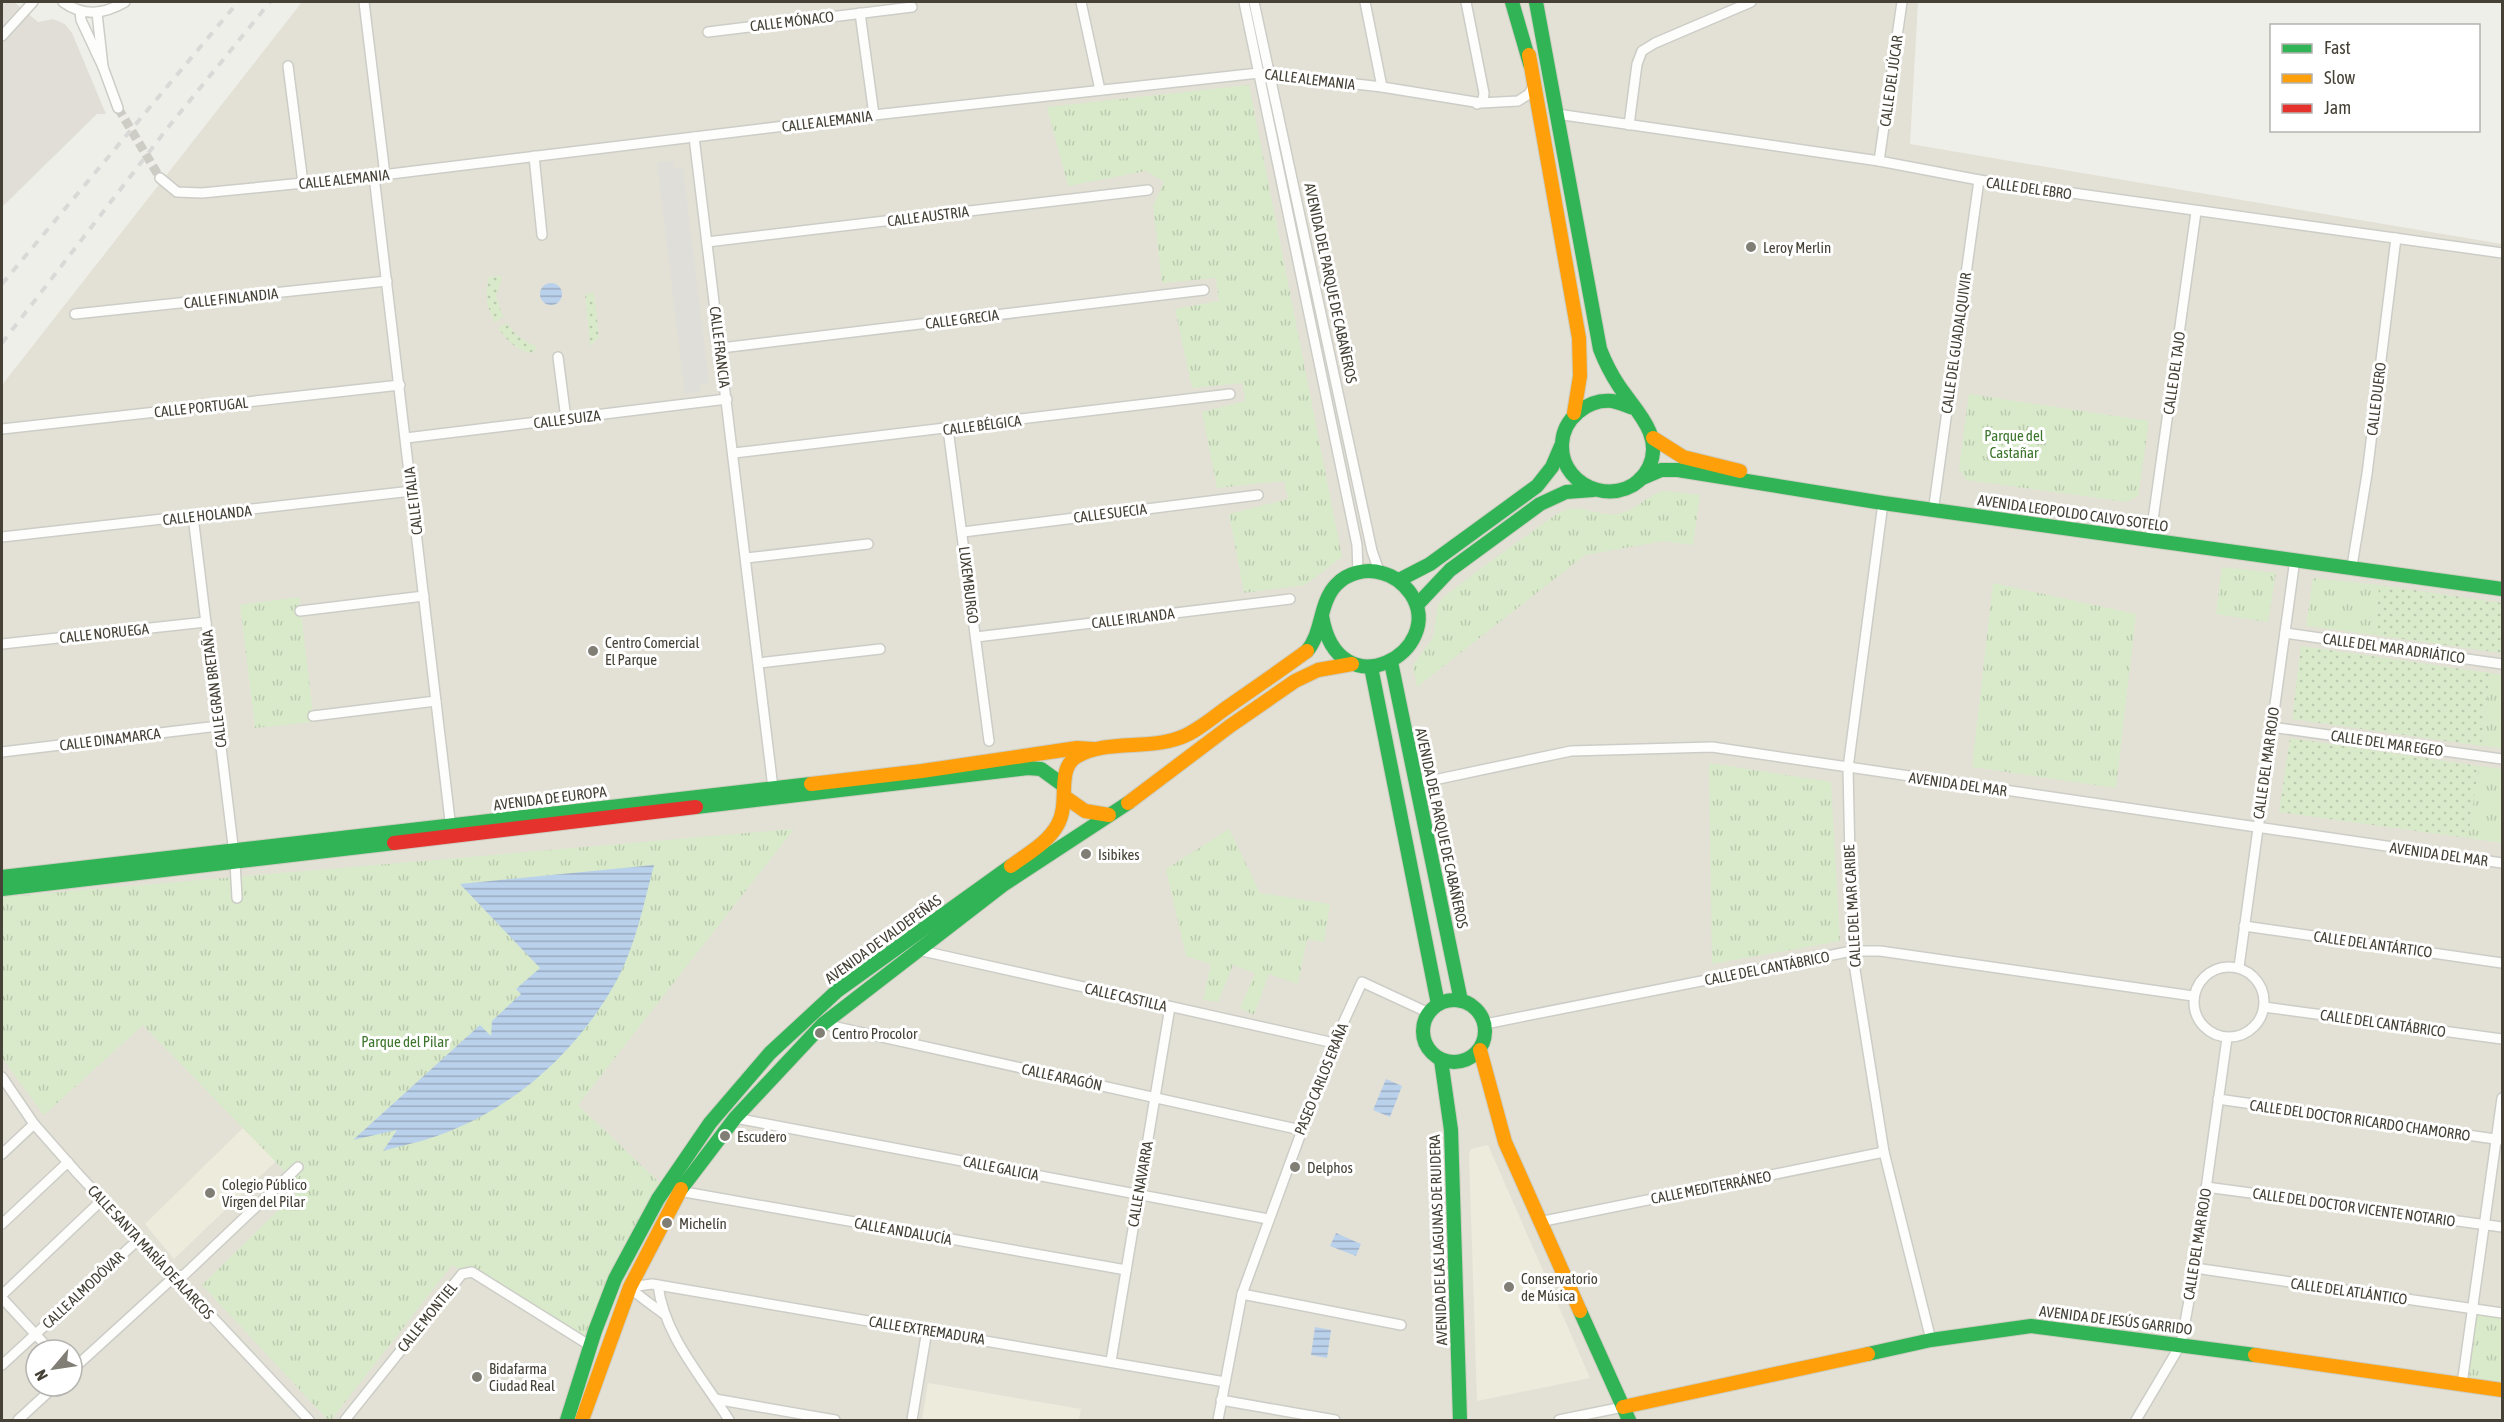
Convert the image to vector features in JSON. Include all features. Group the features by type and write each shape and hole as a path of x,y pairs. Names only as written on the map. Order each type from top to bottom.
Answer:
{"main road":[{"path":"1512,2 1530,64"},
{"path":"1399,580 1430,564 1537,486 1552,467 1561,446 1563,434 1574,414 1580,386 1579,338 1519,2"},
{"path":"1416,605 1450,570 1540,504 1566,492 1619,491 1631,486 1649,467 1653,453 1653,438 1643,416 1634,408 1616,382 1600,349 1536,2"},
{"path":"1574,414 1584,405 1597,400 1622,402 1634,408"},
{"name":"AVENIDA LEOPOLDO CALVO SOTELO","path":"1653,438 1663,447 1697,463 1934,505 2502,581"},
{"path":"1561,446 1569,472 1580,483 1594,490"},
{"name":"AVENIDA LEOPOLDO CALVO SOTELO","path":"1641,478 1661,470 1678,470 1883,503 2502,589"},
{"path":"1379,571 1399,580 1410,591 1418,618 1412,644 1402,655 1391,662 1371,667 1352,664 1334,651 1324,634 1322,616 1327,597 1339,582 1358,572 1379,571"},
{"name":"AVENIDA DE VALDEPEÑAS","path":"567,1420 590,1345 615,1281 638,1234 665,1188 716,1115 766,1057 838,991 1050,837 1059,825 1065,768 1076,756 1102,750 1163,743 1193,731 1312,647 1322,616"},
{"name":"AVENIDA DEL PARQUE DE CABAÑEROS","path":"1391,662 1461,1001"},
{"name":"AVENIDA DE VALDEPEÑAS","path":"582,1420 630,1287 680,1191 735,1118 823,1024 1003,885 1109,815 1295,681 1318,670 1352,664"},
{"path":"1371,667 1433,1009"},
{"name":"AVENIDA DE EUROPA","path":"451,831 773,788 922,771 1077,748 1102,750"},
{"name":"AVENIDA DE EUROPA","path":"2,877 234,856 1028,768 1041,769 1064,791 1078,809 1109,815"},
{"name":"AVENIDA DE EUROPA","path":"2,889 234,856"},
{"path":"1448,1000 1461,1001 1473,1006 1480,1013 1485,1024 1485,1037 1480,1050 1472,1057 1462,1062 1441,1060 1430,1051 1423,1034 1425,1021 1433,1009 1448,1000"},
{"path":"1480,1050 1505,1142 1629,1420"},
{"name":"AVENIDA DE LAS LAGUNAS DE RUIDERA","path":"1441,1060 1451,1130 1460,1420"},
{"name":"AVENIDA DE JESÚS GARRIDO","path":"1623,1407 1931,1340 2031,1326 2181,1344 2502,1390"}],"street":[{"path":"2,36 33,2"},
{"path":"63,2 80,11 94,13 106,11 125,2"},
{"path":"92,2 103,67"},
{"path":"364,2 385,175"},
{"path":"1081,2 1100,90"},
{"name":"AVENIDA DEL PARQUE DE CABAÑEROS","path":"1244,2 1357,545 1358,572"},
{"name":"AVENIDA DEL PARQUE DE CABAÑEROS","path":"1254,2 1372,551 1379,571"},
{"path":"1365,2 1382,87"},
{"path":"1466,2 1484,93 1481,102"},
{"path":"1629,125 1637,64 1642,51 1751,2"},
{"name":"CALLE DEL JÚCAR","path":"1879,161 1902,2"},
{"name":"CALLE MÓNACO","path":"708,32 912,7"},
{"path":"80,11 81,20 103,67 118,108"},
{"path":"860,13 874,115"},
{"path":"288,66 303,183"},
{"name":"CALLE ALEMANIA","path":"159,178 177,192 188,194 385,175 874,115 1259,73 1382,87 1477,104 1518,101 1529,94 1534,83"},
{"name":"CALLE DEL EBRO","path":"1557,114 1879,161 1979,180 2196,212 2502,253"},
{"name":"CALLE FRANCIA","path":"694,137 773,788"},
{"path":"534,156 542,235"},
{"name":"CALLE ITALIA","path":"374,176 451,831"},
{"name":"CALLE DEL GUADALQUIVIR","path":"1934,505 1979,180"},
{"name":"CALLE AUSTRIA","path":"707,242 1148,190"},
{"name":"CALLE DEL TAJO","path":"2151,534 2196,212"},
{"name":"CALLE DUERO","path":"2353,560 2367,474 2396,238"},
{"name":"CALLE FINLANDIA","path":"75,314 387,281"},
{"name":"CALLE GRECIA","path":"721,348 1204,290"},
{"path":"558,357 566,419"},
{"name":"CALLE PORTUGAL","path":"2,429 399,385"},
{"name":"CALLE BÉLGICA","path":"734,453 1230,394"},
{"name":"CALLE SUIZA","path":"406,438 727,399"},
{"name":"LUXEMBURGO","path":"948,429 989,741"},
{"name":"CALLE HOLANDA","path":"2,537 412,491"},
{"name":"CALLE SUECIA","path":"963,531 1258,495"},
{"name":"CALLE DEL MAR CARIBE","path":"1883,503 1848,768 1852,951 1884,1152 1931,1340"},
{"name":"CALLE GRAN BRETAÑA","path":"193,516 234,856 237,898"},
{"path":"746,558 868,544"},
{"name":"CALLE DEL MAR ROJO","path":"2239,967 2256,828 2295,559"},
{"path":"300,611 424,596"},
{"name":"CALLE IRLANDA","path":"976,637 1290,600"},
{"name":"CALLE NORUEGA","path":"2,644 206,622"},
{"name":"CALLE DEL MAR ADRIÁTICO","path":"2285,633 2502,664"},
{"path":"759,663 880,649"},
{"path":"313,716 436,702"},
{"name":"CALLE DINAMARCA","path":"2,752 218,726"},
{"name":"CALLE DEL MAR EGEO","path":"2271,727 2502,759"},
{"name":"AVENIDA DEL MAR","path":"1415,784 1571,752 1712,747 2502,863"},
{"name":"CALLE DEL ANTÁRTICO","path":"2244,926 2502,963"},
{"name":"CALLE CASTILLA","path":"918,950 1334,1043"},
{"name":"CALLE DEL CANTÁBRICO","path":"1485,1024 1852,951 1881,951 2193,996"},
{"path":"2226,966 2239,967 2251,974 2259,983 2264,994 2264,1007 2259,1020 2251,1030 2239,1036 2227,1038 2214,1034 2204,1027 2193,1008 2193,996 2201,979 2210,971 2226,966"},
{"name":"PASEO CARLOS ERAÑA","path":"1218,1420 1242,1294 1334,1043 1362,982 1433,1009"},
{"name":"CALLE NAVARRA","path":"1111,1361 1170,1007"},
{"name":"CALLE DEL CANTÁBRICO","path":"2264,1007 2502,1039"},
{"name":"CALLE ARAGÓN","path":"823,1024 1301,1130"},
{"name":"CALLE DEL MAR ROJO","path":"2181,1344 2195,1268 2227,1038"},
{"name":"CALLE SANTA MARÍA DE ALARCOS","path":"2,1077 34,1124 102,1200 309,1420"},
{"path":"2462,1384 2499,1140 2502,1098"},
{"name":"CALLE DEL DOCTOR RICARDO CHAMORRO","path":"2218,1099 2499,1140"},
{"name":"CALLE GALICIA","path":"735,1118 1268,1219"},
{"path":"2,1154 34,1124"},
{"name":"CALLE MEDITERRÁNEO","path":"1539,1222 1884,1152"},
{"path":"2,1224 68,1162"},
{"path":"84,1359 174,1277 184,1275 298,1167"},
{"name":"CALLE DEL DOCTOR VICENTE NOTARIO","path":"2206,1187 2502,1227"},
{"name":"CALLE ANDALUCÍA","path":"680,1191 1126,1270"},
{"path":"39,1338 2,1296 102,1200"},
{"name":"CALLE ALMODÓVAR","path":"2,1365 139,1239"},
{"name":"CALLE DEL ATLÁNTICO","path":"2195,1268 2502,1313"},
{"name":"CALLE MONTIEL","path":"345,1420 462,1274 472,1272 590,1345"},
{"path":"615,1281 630,1287 639,1298 664,1314"},
{"path":"658,1285 664,1314 686,1356 729,1420"},
{"name":"CALLE EXTREMADURA","path":"630,1287 658,1285 1225,1382"},
{"path":"1242,1294 1401,1325"},
{"path":"912,1420 927,1330"},
{"path":"2136,1420 2181,1344"},
{"path":"18,1420 42,1398"},
{"path":"715,1399 835,1420"},
{"path":"1221,1400 1309,1418 1335,1420"},
{"path":"1559,1420 1623,1407"}],"shaded area":[{"path":"2,2 14,2 38,22 53,19 65,24 72,33 106,114 97,114 2,207"},
{"path":"302,2 1918,2 1910,144 2502,244 2502,1420 2,1420 2,385"},
{"path":"674,161 675,169 683,168 709,383 700,384 701,392 685,394 657,163"},
{"name":"Colegio Público Vírgen del Pilar","path":"243,1128 276,1161 174,1259 145,1224"},
{"name":"Conservatorio de Música","path":"1488,1145 1590,1378 1477,1401 1469,1154 1471,1149"},
{"path":"928,1383 1081,1409 1079,1419 1083,1420 922,1420"}],"green space":[{"path":"1249,85 1342,557 1305,585 1244,593 1229,514 1288,499 1284,481 1217,488 1202,412 1245,401 1243,383 1192,388 1175,309 1219,301 1216,278 1162,283 1153,206 1164,182 1146,171 1068,186 1047,107"},
{"path":"502,276 496,296 503,317 495,322 488,306 488,283 489,277"},
{"path":"594,293 599,337 590,346 585,294"},
{"path":"507,323 520,338 537,346 533,353 517,348 505,337 498,328"},
{"name":"Parque del Castañar","path":"1969,394 2149,421 2138,496 2127,502 1966,480 1959,468"},
{"path":"1666,491 1700,495 1693,545 1664,541 1585,555 1417,687 1413,665 1433,638 1438,604 1445,596 1564,510 1574,508 1607,514 1622,513"},
{"path":"2222,567 2276,573 2268,622 2216,614"},
{"path":"2313,578 2379,585 2374,635 2306,626"},
{"path":"1993,583 2136,614 2116,788 1972,767"},
{"path":"2379,585 2502,603 2502,653 2374,635"},
{"path":"299,597 314,722 255,728 240,605"},
{"path":"2301,646 2490,673 2482,746 2292,719"},
{"path":"2490,673 2502,675 2502,748 2482,746"},
{"path":"2290,738 2479,766 2468,838 2279,812"},
{"path":"1709,763 1831,782 1840,941 1712,964"},
{"path":"2479,766 2502,769 2502,843 2468,838"},
{"name":"Parque del Pilar","path":"794,829 578,1105 665,1188 589,1345 452,1265 331,1420 328,1420 202,1285 301,1188 143,1025 44,1115 2,1058 2,897"},
{"path":"1229,829 1260,893 1330,904 1324,942 1307,939 1298,984 1269,974 1254,1015 1240,1008 1255,973 1233,965 1218,1002 1203,1000 1211,964 1186,956 1166,869"},
{"path":"2474,1309 2502,1313 2502,1390 2462,1384"}],"water":[{"path":"551,283 559,286 562,294 559,302 551,305 543,302 540,294 543,286"},
{"path":"654,865 635,937 618,978 586,1027 545,1071 498,1107 437,1136 383,1151 397,1130 353,1140 480,1025 491,1036 492,1021 521,994 516,989 540,968 460,884"},
{"path":"1386,1079 1402,1086 1390,1117 1373,1110"},
{"path":"1336,1233 1361,1244 1356,1256 1330,1246"},
{"path":"1315,1327 1331,1330 1327,1358 1311,1355"}],"tunnel":[{"path":"118,108 160,178"}],"railway":[{"path":"2,284 238,2"},
{"path":"2,343 170,125 270,2"}],"traffic: fast":[{"path":"1512,2 1530,64"},
{"path":"1536,2 1600,349 1608,368 1646,424 1653,444 1653,455 1649,467 1639,481 1626,489 1596,490 1583,484 1572,474 1564,460 1562,444 1567,426 1578,412 1594,403 1615,402 1634,408"},
{"path":"1399,580 1430,564 1537,486 1552,467 1561,446"},
{"path":"1640,479 1661,470 1678,470 1883,503 2502,589"},
{"path":"1417,605 1450,570 1540,504 1566,492 1593,490"},
{"path":"1307,651 1316,635 1327,600 1331,592 1340,581 1357,573 1376,572 1386,574 1398,581 1411,594 1418,615 1415,635 1403,651 1386,662 1367,666 1348,661 1332,645 1322,616"},
{"path":"1391,662 1461,1001"},
{"path":"1371,667 1438,1004"},
{"path":"696,807 1028,768 1041,769 1063,785"},
{"path":"2,877 811,784"},
{"path":"681,1189 735,1118 823,1024 1003,885 1128,803"},
{"path":"2,889 394,843"},
{"path":"567,1420 595,1331 615,1279 658,1199 710,1123 770,1053 837,991 1011,866"},
{"path":"1454,1000 1466,1002 1476,1009 1483,1019 1485,1031 1483,1043 1476,1053 1466,1060 1454,1062 1442,1060 1432,1053 1425,1043 1423,1031 1425,1019 1432,1009 1442,1002 1454,1000"},
{"path":"1441,1060 1451,1130 1460,1420"},
{"path":"1580,1311 1629,1420"},
{"path":"1868,1354 1931,1340 2031,1326 2255,1355"}],"traffic: slow":[{"path":"1529,55 1579,338 1580,376 1574,413"},
{"path":"1653,438 1683,457 1740,471"},
{"path":"1011,866 1054,831 1063,806 1066,770 1076,757 1100,748 1167,742 1186,735 1307,651"},
{"path":"1128,803 1230,726 1295,681 1318,670 1352,664"},
{"path":"811,784 922,771 1077,748 1093,749"},
{"path":"1065,797 1085,811 1109,815"},
{"path":"1480,1050 1505,1142 1580,1311"},
{"path":"582,1420 630,1287 681,1189"},
{"path":"1623,1407 1868,1354"},
{"path":"2255,1355 2502,1390"}],"traffic: jam":[{"path":"394,843 696,807"}],"place":[{"name":"Leroy Merlin","path":"1751,247"},
{"name":"Centro Comercial El Parque","path":"593,651"},
{"name":"Isibikes","path":"1086,854"},
{"name":"Centro Procolor","path":"820,1033"},
{"name":"Escudero","path":"725,1136"},
{"name":"Delphos","path":"1295,1167"},
{"name":"Colegio Público Vírgen del Pilar","path":"210,1193"},
{"name":"Michelín","path":"667,1223"},
{"name":"Conservatorio de Música","path":"1509,1287"},
{"name":"Bidafarma Ciudad Real","path":"477,1377"}]}
